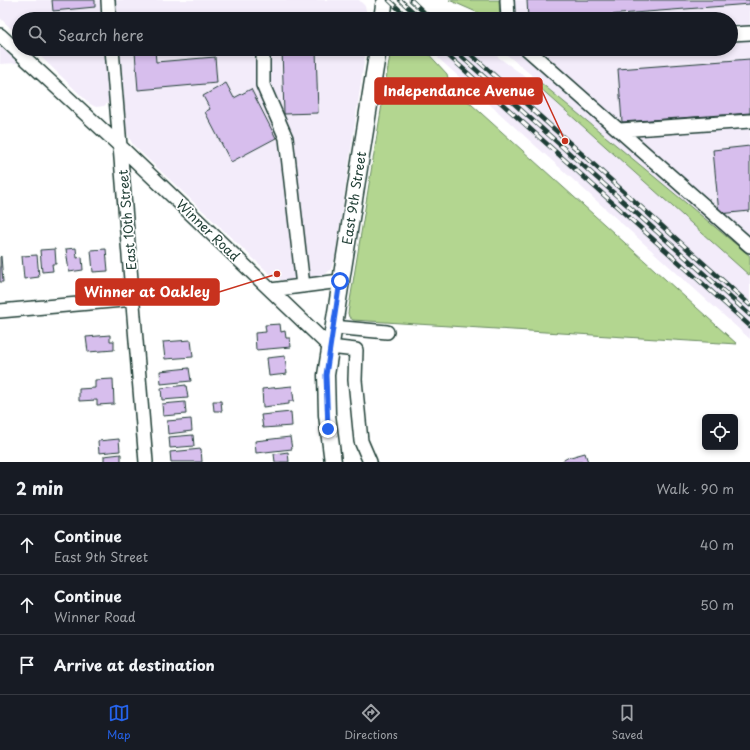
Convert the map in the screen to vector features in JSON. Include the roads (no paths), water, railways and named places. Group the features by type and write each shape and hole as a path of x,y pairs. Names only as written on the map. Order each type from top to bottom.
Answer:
{"main road":[{"name":"East 9th Street","path":"330,347 377,56"},
{"path":"330,347 326,375 327,415 333,462"}],"street":[{"path":"108,0 109,12"},
{"path":"507,0 508,12"},
{"path":"738,34 750,33"},
{"name":"Winner Road","path":"1,36 12,46"},
{"name":"Winner Road","path":"23,56 120,146 330,347"},
{"name":"East 10th Street","path":"113,56 134,299 146,462"},
{"path":"263,56 263,85 286,138 303,286"},
{"path":"536,56 750,246"},
{"path":"620,130 750,121"},
{"path":"271,290 340,281"},
{"path":"0,311 134,299"},
{"path":"333,327 387,332"},
{"path":"330,347 356,350 355,380 361,441 370,462"}],"railway":[{"path":"389,0 402,12"},
{"path":"400,0 413,12"},
{"path":"411,0 424,12"},
{"path":"449,56 750,326"},
{"path":"461,56 750,315"},
{"path":"473,56 750,305"}],"place":[{"name":"Independance Avenue","path":"565,141"},
{"name":"Winner at Oakley","path":"277,274"}]}
